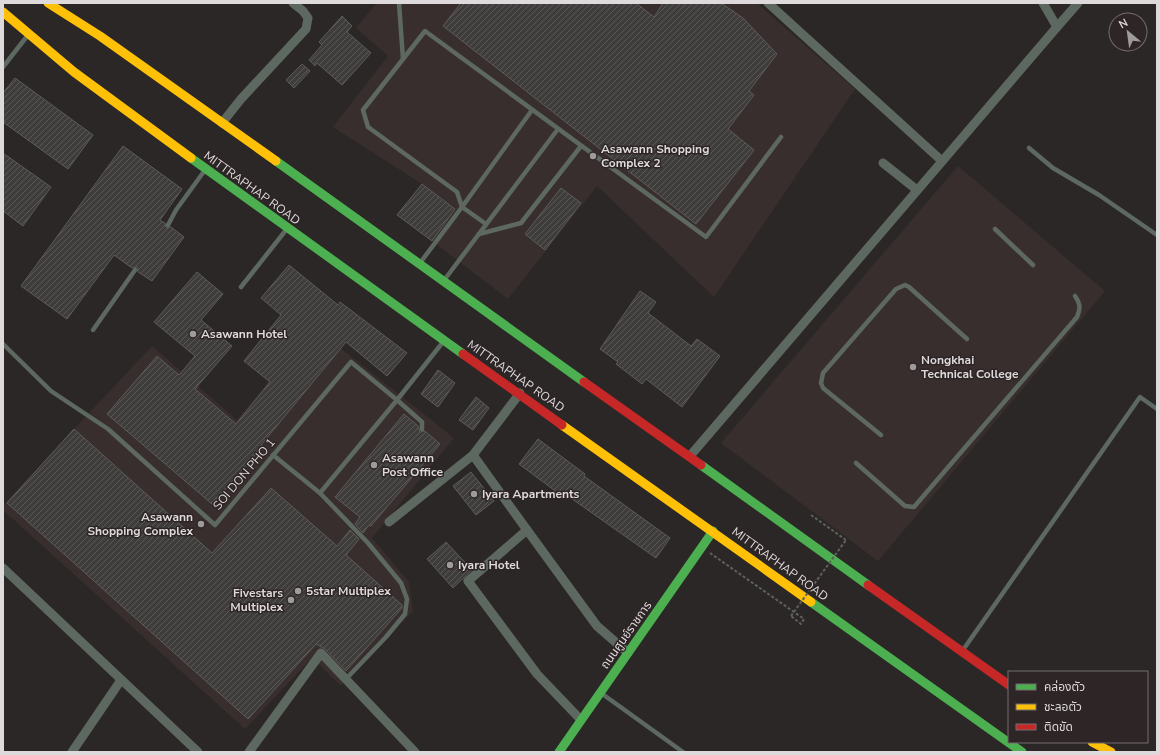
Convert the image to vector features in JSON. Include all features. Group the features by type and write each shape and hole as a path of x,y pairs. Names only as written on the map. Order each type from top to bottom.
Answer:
{"main road":[{"path":"48,3 100,36 444,280 1008,684"},
{"name":"MITTRAPHAP ROAD","path":"3,12 74,72 287,229 520,393 1008,742"},
{"name":"ถนนศูนย์ราชการ","path":"559,752 713,531"},
{"name":"MITTRAPHAP ROAD","path":"1009,743 1022,752"},
{"path":"1089,743 1102,752"},
{"path":"1094,743 1111,752"}],"street":[{"path":"222,123 241,99 306,29 308,18 303,11 292,3"},
{"path":"768,3 942,161"},
{"path":"1043,3 1057,26"},
{"path":"690,456 1078,3"},
{"path":"883,163 917,190"},
{"path":"389,522 472,455 520,393"},
{"path":"472,455 597,626 628,653"},
{"path":"527,530 468,581 537,674 581,720"},
{"path":"3,568 198,752"},
{"path":"253,751 321,653 415,752"},
{"path":"72,752 121,680"}],"lane":[{"path":"399,3 403,59"},
{"path":"486,224 462,207 457,192 368,127 363,110 425,31 706,237 781,137"},
{"path":"3,67 29,34"},
{"path":"420,263 532,110"},
{"path":"444,280 558,129"},
{"path":"479,234 521,224 581,146"},
{"path":"1029,148 1052,168 1099,195 1157,236"},
{"path":"168,225 176,210 206,169"},
{"path":"241,287 287,229"},
{"path":"995,229 1033,265"},
{"path":"93,330 135,270"},
{"path":"881,436 823,388 821,378 823,373 896,289 905,285 909,287 967,339"},
{"path":"856,464 905,506 914,506 1077,317 1080,310 1079,302 1074,296"},
{"path":"320,493 398,400 444,340"},
{"name":"SOI DON PHO 1","path":"3,344 51,391 108,429 215,525 351,362 398,400"},
{"path":"962,651 1140,397 1157,409"},
{"path":"398,400 422,422 422,429"},
{"path":"273,455 320,493 368,543 401,583 407,599 405,614 386,637 346,679"},
{"path":"601,693 683,752"}],"path":[{"path":"702,547 804,619 801,624 791,616 846,540 811,515"}],"shaded area":[{"name":"Asawann Shopping Complex 2","path":"377,3 757,3 855,89 714,297 597,186 508,299 432,241 455,209 422,184 333,127 388,56 356,28"},
{"name":"Nongkhai Technical College","path":"958,166 1105,291 878,561 721,443"},
{"name":"Asawann Shopping Complex","path":"314,327 454,438 372,538 409,582 413,611 341,686 312,658 245,729 3,510 3,505 152,346 237,420"}],"building":[{"path":"461,3 636,3 654,17 663,3 721,3 743,18 777,54 749,91 754,95 728,129 754,150 696,224 443,26"},
{"path":"342,16 352,26 347,32 371,53 342,85 317,63 315,66 309,60 322,45 319,42"},
{"path":"302,64 310,71 294,88 286,80"},
{"path":"15,78 93,135 68,169 3,122 3,93"},
{"path":"123,146 182,189 160,220 165,223 166,228 171,227 184,237 152,281 138,272 137,267 132,268 114,255 67,319 21,286"},
{"path":"3,153 51,187 23,226 3,211"},
{"path":"422,184 455,209 432,241 397,215"},
{"path":"561,188 581,203 545,250 525,234"},
{"path":"289,265 338,305 340,302 407,353 387,376 346,342 261,445 263,446 212,504 107,414 157,356 179,375 195,356 154,322 197,272 223,294 201,320 232,346 195,389 236,424 270,382 244,361 281,315 261,298"},
{"path":"640,291 656,302 648,313 691,346 697,339 720,356 682,407 646,379 642,384 616,364 618,362 600,349"},
{"path":"438,370 455,383 438,407 421,394"},
{"path":"476,397 489,408 473,430 459,420"},
{"path":"404,414 418,426 420,432 425,431 440,444 371,526 369,525 363,533 355,524 360,517 335,497"},
{"path":"74,429 212,553 271,488 337,546 350,530 359,539 346,555 402,605 402,608 346,671 325,649 316,644 248,719 7,503"},
{"path":"538,439 585,474 584,476 670,538 656,558 568,496 566,499 519,464"},
{"name":"Iyara Apartments","path":"471,472 494,501 476,515 453,486"},
{"name":"Iyara Hotel","path":"446,542 472,570 453,588 427,559"}],"traffic: fast":[{"path":"191,158 463,354"},
{"path":"276,161 584,382"},
{"path":"701,465 868,585"},
{"path":"559,752 713,531"},
{"path":"811,602 1008,742"},
{"path":"1009,743 1022,752"}],"traffic: slow":[{"path":"48,3 100,36 276,161"},
{"path":"3,12 74,72 191,158"},
{"path":"562,425 811,602"},
{"path":"1094,743 1111,752"}],"traffic: jam":[{"path":"463,354 562,425"},
{"path":"584,382 701,465"},
{"path":"868,585 1008,684"}],"place":[{"name":"Asawann Shopping Complex 2","path":"593,156"},
{"name":"Asawann Hotel","path":"193,334"},
{"name":"Nongkhai Technical College","path":"913,367"},
{"name":"Asawann Post Office","path":"374,465"},
{"name":"Iyara Apartments","path":"474,494"},
{"name":"Asawann Shopping Complex","path":"201,524"},
{"name":"Iyara Hotel","path":"450,565"},
{"name":"5star Multiplex","path":"298,591"},
{"name":"Fivestars Multiplex","path":"291,600"}]}
